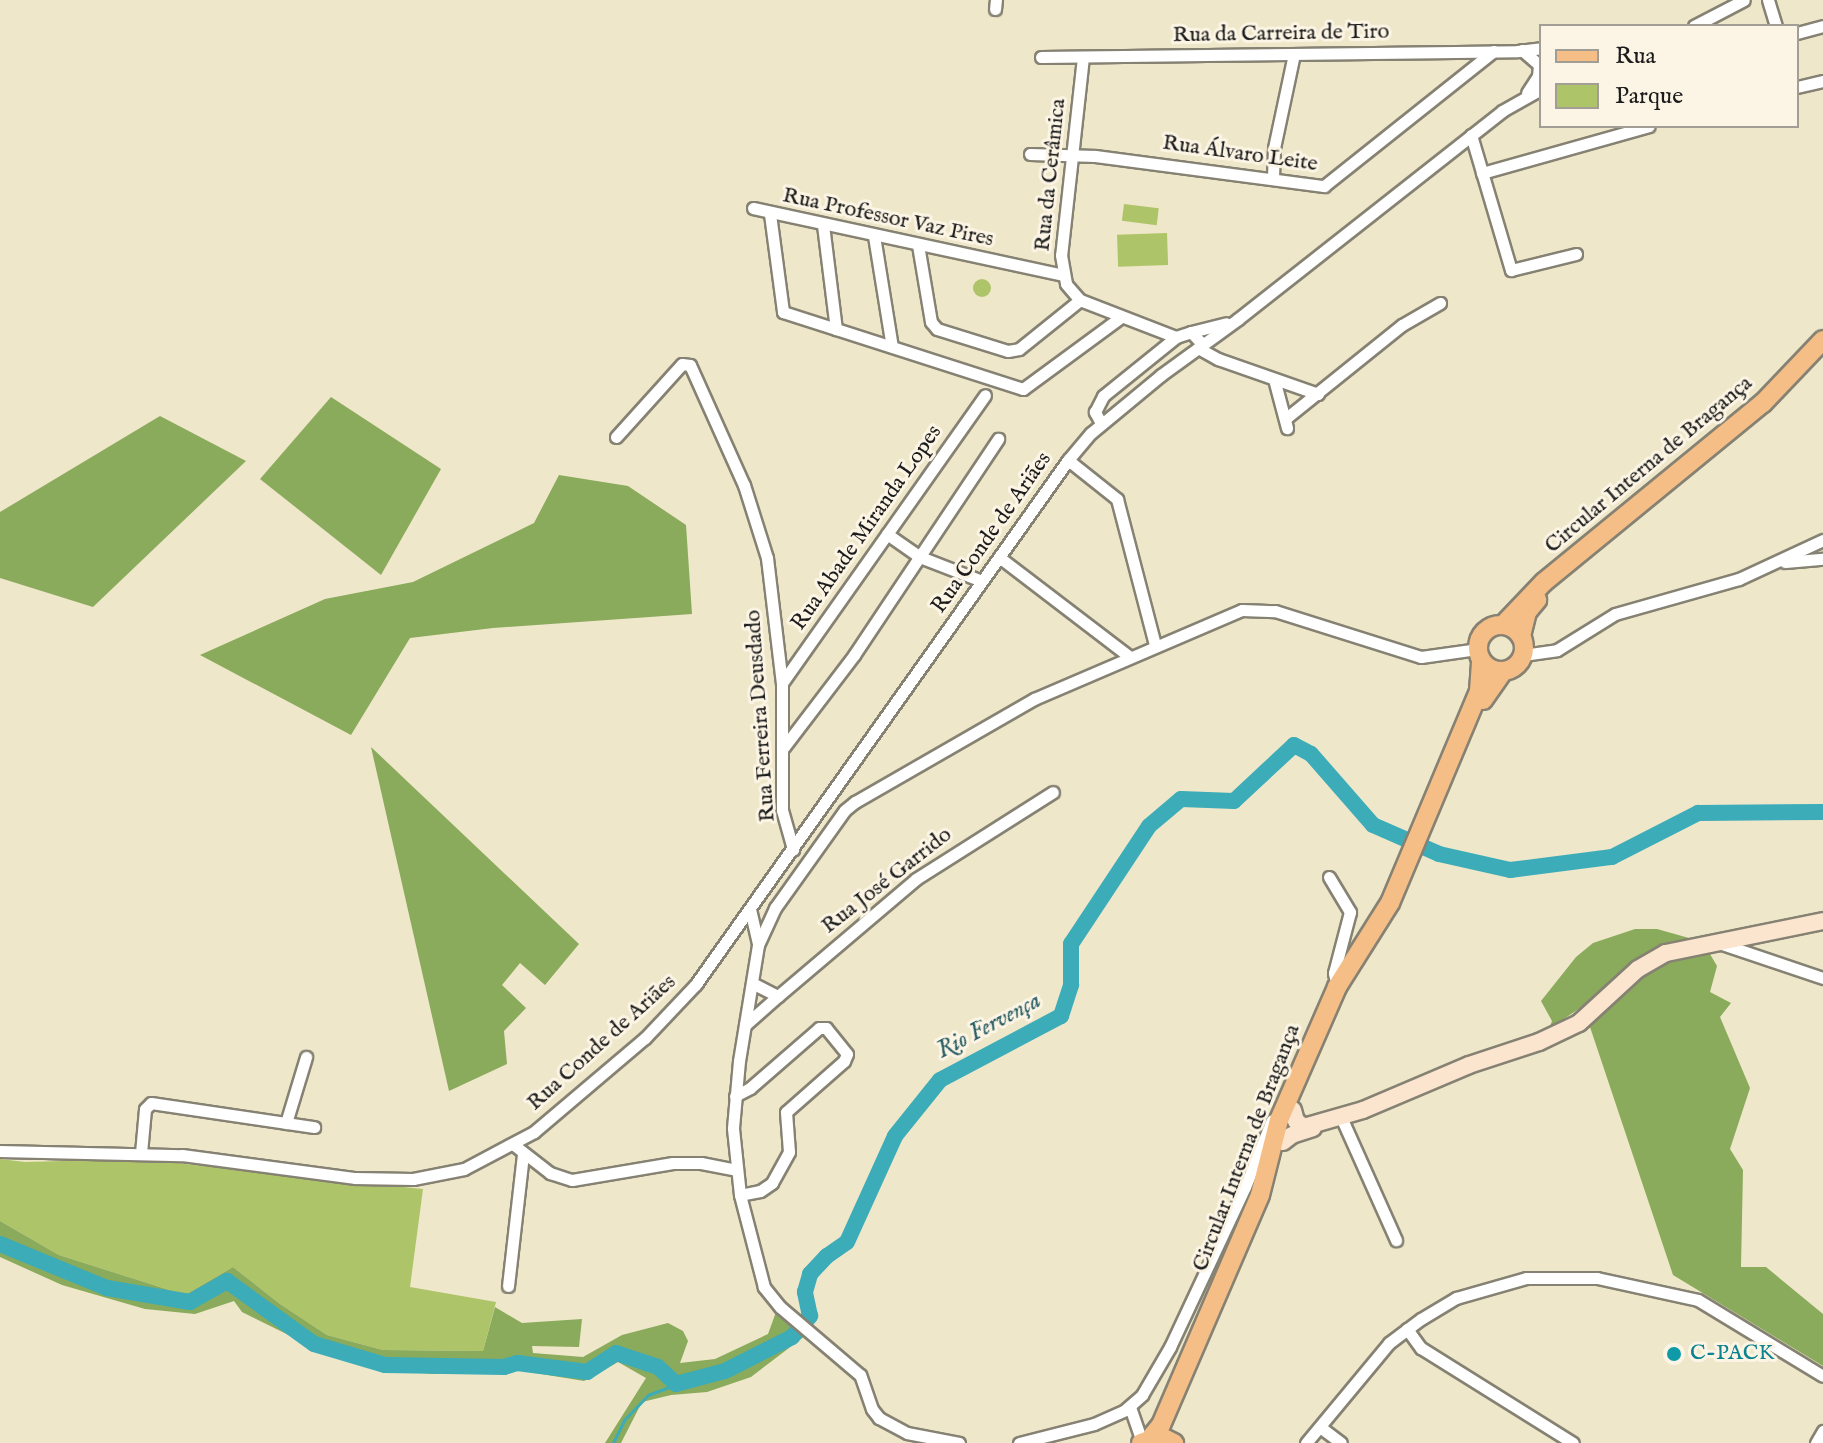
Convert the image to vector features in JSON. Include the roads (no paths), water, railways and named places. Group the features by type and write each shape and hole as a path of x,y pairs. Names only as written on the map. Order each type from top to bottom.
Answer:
{"main road":[{"name":"Circular Interna de Bragança","path":"1503,625 1544,582 1763,403 1823,340"},
{"name":"Circular Interna de Bragança","path":"1522,646 1527,612 1538,599 1746,426 1823,349"},
{"path":"1503,625 1522,646 1514,668 1503,671 1490,668 1480,654 1488,629 1503,625"},
{"name":"Circular Interna de Bragança","path":"1440,793 1479,691 1480,654"},
{"name":"Circular Interna de Bragança","path":"1174,1442 1169,1433 1172,1419 1268,1198 1283,1142 1286,1113 1341,993 1387,923 1440,793 1489,687 1503,671"},
{"name":"Circular Interna de Bragança","path":"1145,1440 1161,1425 1260,1195 1286,1113 1337,987 1400,887"},
{"path":"1145,1440 1174,1442"}],"street":[{"path":"1698,24 1744,0"},
{"path":"1768,0 1775,24"},
{"path":"1799,32 1823,26"},
{"name":"Rua Álvaro Leite","path":"1030,154 1073,153 1273,177 1315,186 1329,185 1494,51"},
{"path":"1522,99 1538,76 1539,65 1534,53"},
{"name":"Rua da Carreira de Tiro","path":"1041,57 1534,53"},
{"path":"1273,177 1274,148 1294,54"},
{"name":"Rua da Cerâmica","path":"1080,300 1066,284 1061,255 1083,57"},
{"path":"1799,87 1823,81"},
{"name":"Rua Conde de Ariães","path":"0,1151 141,1153 223,1159 355,1178 413,1179 464,1169 514,1145 558,1113 677,1006 816,818 1068,460 1101,423 1471,135 1539,90"},
{"path":"1482,173 1642,128"},
{"path":"1471,135 1511,270 1576,254"},
{"name":"Rua Professor Vaz Pires","path":"753,208 1063,275"},
{"path":"770,214 783,312 1023,389 1121,317"},
{"path":"823,225 836,329"},
{"path":"874,236 892,347"},
{"path":"918,245 931,322 937,329 1008,351 1019,349 1080,300 1318,394"},
{"path":"1274,379 1286,423 1402,325 1440,303"},
{"path":"1177,340 1191,332 1238,319"},
{"path":"1191,332 1198,348"},
{"path":"1177,340 1181,360"},
{"name":"Rua Conde de Ariães","path":"1101,423 1095,412 1103,396 1177,340"},
{"name":"Rua Ferreira Deusdado","path":"616,437 682,364 690,365 755,514 773,599 782,683 782,810 793,849"},
{"name":"Rua Abade Miranda Lopes","path":"782,683 985,395"},
{"path":"784,747 854,655 998,439"},
{"path":"1068,460 1117,499 1155,645"},
{"path":"887,534 920,557 982,581"},
{"path":"1522,646 1557,650 1615,614 1739,579 1823,540"},
{"path":"999,557 1130,657"},
{"path":"1777,562 1823,559"},
{"path":"959,1443 907,1433 879,1418 872,1409 860,1375 790,1316 764,1287 736,1170 735,1096 758,945 775,908 845,810 1034,699 1155,645 1252,608 1275,611 1421,657 1480,654"},
{"name":"Rua José Garrido","path":"744,1025 916,879 1053,792"},
{"path":"828,801 845,810"},
{"path":"816,818 830,830"},
{"path":"1329,877 1350,912 1334,973 1337,987"},
{"path":"760,894 775,908"},
{"path":"750,909 758,945"},
{"path":"1019,1443 1094,1424 1130,1407 1142,1395 1164,1357 1245,1187 1270,1123 1286,1113 1302,1127 1341,1117 1469,1065 1539,1042 1579,1023 1652,960 1683,947 1823,921"},
{"path":"1715,941 1823,978"},
{"path":"752,983 778,996"},
{"path":"735,1096 750,1088 819,1028 826,1028 847,1054 844,1061 788,1109 789,1152 772,1183 760,1191 740,1195"},
{"path":"286,1123 306,1057"},
{"path":"141,1153 145,1109 151,1103 314,1127"},
{"path":"1341,1117 1396,1240"},
{"path":"1283,1142 1321,1123"},
{"path":"514,1145 550,1173 572,1180 673,1163 701,1163 736,1170"},
{"path":"508,1286 523,1155"},
{"path":"1306,1443 1371,1362 1407,1329 1456,1298 1492,1285 1526,1278 1597,1278 1698,1300 1823,1376"},
{"path":"1407,1329 1421,1348 1573,1443"},
{"path":"1130,1407 1145,1440"},
{"path":"1320,1427 1337,1442"},
{"path":"1816,1443 1823,1431"},
{"path":"907,1433 916,1443"}],"waterway":[{"name":"Rio Fervença","path":"0,1244 107,1288 190,1302 227,1281 314,1344 385,1365 504,1367 517,1363 587,1372 616,1353 658,1367 676,1384 725,1371 792,1337 810,1316 805,1292 810,1274 827,1256 847,1242 895,1136 940,1080 1061,1016 1071,985 1071,944 1149,826 1181,799 1234,801 1294,745 1311,754 1373,825 1439,854 1510,870 1612,857 1698,813 1823,812"},
{"path":"613,1443 624,1420 648,1395 676,1384"}],"place":[{"name":"C-PACK","path":"1674,1354"}]}
